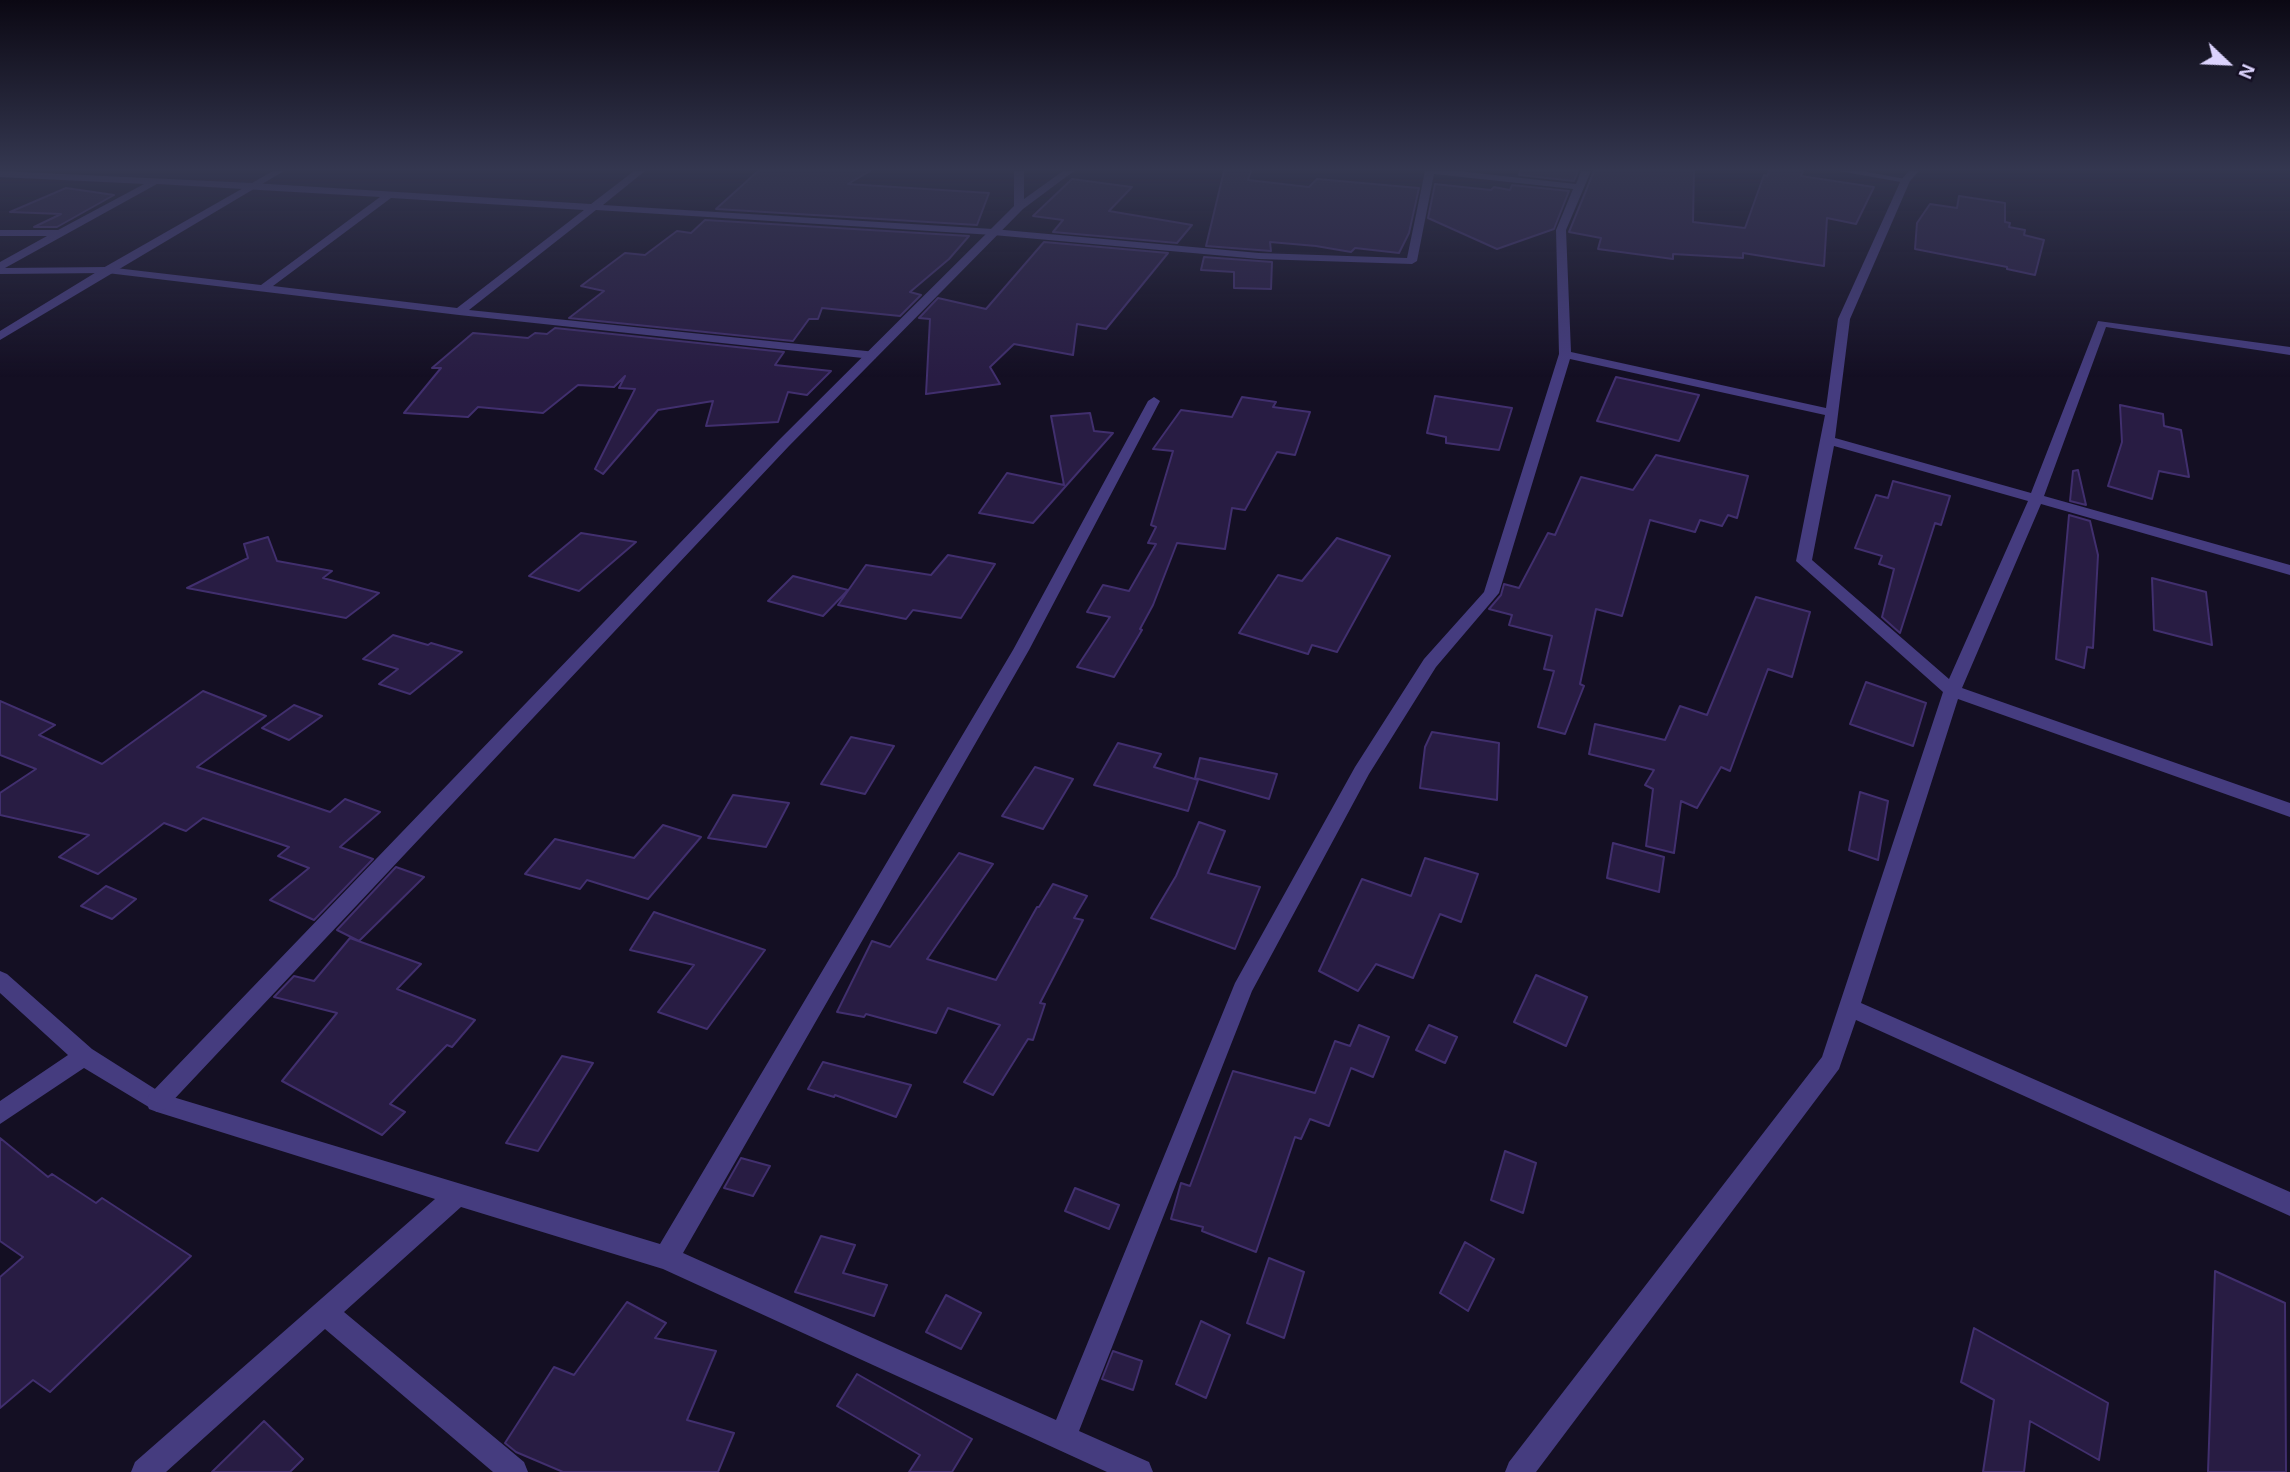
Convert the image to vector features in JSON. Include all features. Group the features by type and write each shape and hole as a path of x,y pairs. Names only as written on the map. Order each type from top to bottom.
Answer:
{"street":[{"path":"0,269 49,240"},
{"path":"0,336 160,240"},
{"path":"264,288 329,240"},
{"path":"459,312 552,240"},
{"path":"157,1102 765,464 985,240"},
{"path":"1078,240 1259,256 1412,261 1417,240"},
{"path":"1063,1437 1242,989 1361,772 1430,663 1491,593 1565,354 1561,240"},
{"path":"1880,240 1844,319 1828,440 1804,561 1952,691 2290,810"},
{"path":"0,269 107,270 459,312 872,355"},
{"path":"1519,1472 1831,1062 1952,691 2036,499 2102,323 2290,351"},
{"path":"1565,354 1831,413"},
{"path":"666,1258 1021,650 1154,401"},
{"path":"1828,440 2290,570"},
{"path":"0,980 84,1056 157,1102 666,1258 1139,1472"},
{"path":"1849,1007 2290,1204"},
{"path":"0,1114 84,1056"},
{"path":"145,1472 458,1194"},
{"path":"326,1312 514,1472"}],"building":[{"path":"665,240 966,240 949,259 910,292 921,295 900,316 822,308 818,319 809,319 793,341 569,318 604,291 581,286 625,253 645,255"},
{"path":"1140,240 1180,240 1177,243"},
{"path":"1208,240 1406,240 1399,253 1355,248 1351,252 1270,242 1271,251 1206,246"},
{"path":"1476,240 1524,240 1497,249"},
{"path":"1601,240 1826,240 1824,266 1743,253 1743,258 1673,254 1673,259 1598,249"},
{"path":"1916,240 2044,240 2035,275 1915,249"},
{"path":"1044,242 1168,253 1106,329 1077,324 1073,355 1014,344 990,367 1000,384 926,394 930,319 919,318 938,298 986,309"},
{"path":"1204,257 1272,262 1271,289 1234,288 1234,272 1201,270"},
{"path":"555,328 784,352 775,365 831,371 807,395 788,392 778,422 706,426 713,401 658,410 603,474 595,469 635,389 619,388 625,376 614,387 578,385 543,413 478,407 468,417 404,413 441,368 432,368 473,333 528,338 535,333 547,334"},
{"path":"1616,377 1699,395 1679,441 1597,421"},
{"path":"1435,396 1512,408 1499,450 1446,443 1446,437 1427,433"},
{"path":"1242,397 1276,402 1273,407 1310,412 1295,455 1277,452 1245,510 1232,508 1225,549 1177,543 1153,605 1140,629 1142,630 1114,677 1077,667 1110,617 1087,612 1103,585 1129,591 1156,544 1148,543 1156,527 1151,525 1173,451 1153,449 1181,410 1232,417"},
{"path":"2120,405 2163,414 2164,426 2181,430 2189,477 2159,471 2152,499 2108,486 2122,442"},
{"path":"1090,413 1094,431 1113,433 1033,523 979,513 1007,473 1064,485 1051,416"},
{"path":"1656,455 1748,476 1737,518 1728,515 1722,526 1700,520 1695,532 1650,520 1622,616 1596,609 1580,684 1584,686 1565,734 1538,727 1554,671 1544,669 1552,636 1509,625 1512,615 1489,609 1501,595 1504,584 1519,588 1548,533 1555,535 1581,477 1633,490"},
{"path":"2078,470 2086,505 2070,501 2073,471"},
{"path":"1893,481 1950,496 1941,525 1935,523 1900,633 1882,617 1894,569 1879,564 1882,556 1855,548 1876,495 1888,498"},
{"path":"2069,515 2090,521 2098,555 2093,648 2087,647 2084,668 2056,659"},
{"path":"581,533 636,542 579,591 529,576"},
{"path":"268,537 277,561 332,571 323,578 379,593 346,618 187,588 248,558 244,544"},
{"path":"1337,538 1390,556 1337,652 1312,645 1308,654 1239,633 1278,575 1302,581"},
{"path":"948,555 995,564 961,618 913,610 906,619 838,605 866,565 931,575"},
{"path":"793,576 848,590 823,616 768,601"},
{"path":"2152,578 2206,592 2212,645 2154,630"},
{"path":"1756,597 1810,612 1792,677 1768,669 1730,771 1721,767 1697,808 1681,801 1674,853 1646,846 1653,789 1645,785 1654,770 1589,754 1595,724 1665,740 1680,706 1707,715"},
{"path":"393,635 462,652 410,694 379,684 398,669 363,659"},
{"path":"1866,682 1926,703 1913,746 1850,724"},
{"path":"203,691 266,716 197,767 330,812 345,799 380,812 340,847 373,859 314,920 270,900 309,868 278,856 289,847 203,818 186,831 164,823 98,874 59,857 89,835 0,815 0,793 36,769 0,755 0,701 55,725 39,735 102,764"},
{"path":"294,705 322,716 289,740 262,728"},
{"path":"1432,732 1499,743 1497,800 1420,788 1425,747"},
{"path":"851,737 894,746 865,794 821,784"},
{"path":"1118,743 1161,754 1154,767 1198,780 1188,811 1094,785"},
{"path":"1200,758 1277,774 1269,799 1195,778"},
{"path":"1035,767 1073,779 1043,829 1002,816"},
{"path":"1860,792 1888,801 1878,860 1849,850"},
{"path":"733,795 789,803 766,847 708,838"},
{"path":"1199,822 1225,831 1208,873 1260,887 1235,949 1151,918 1176,876"},
{"path":"663,825 701,837 648,899 587,880 580,889 525,874 555,839 634,858"},
{"path":"1613,843 1664,857 1659,892 1607,878"},
{"path":"959,853 993,864 927,959 996,980 1053,884 1087,896 1074,918 1083,920 1040,1003 1045,1004 1033,1040 1028,1039 993,1095 964,1082 1000,1025 948,1008 936,1033 866,1014 864,1017 837,1012 872,941 890,947"},
{"path":"1425,858 1478,874 1461,922 1440,914 1413,978 1376,964 1358,991 1319,971 1362,879 1411,896"},
{"path":"396,867 424,877 359,941 337,930"},
{"path":"106,886 136,899 112,919 81,906"},
{"path":"654,912 765,950 707,1029 658,1012 694,965 630,950"},
{"path":"350,938 421,964 397,989 475,1020 452,1047 447,1045 390,1104 405,1112 382,1135 282,1081 337,1013 274,997 294,976 314,981"},
{"path":"1536,975 1587,997 1566,1046 1514,1022"},
{"path":"1359,1025 1389,1037 1373,1077 1351,1068 1329,1126 1310,1119 1301,1139 1295,1137 1256,1252 1202,1231 1203,1227 1171,1219 1181,1183 1190,1186 1233,1071 1315,1093 1335,1041 1350,1046"},
{"path":"1429,1025 1457,1037 1445,1063 1416,1050"},
{"path":"562,1056 593,1063 538,1151 506,1143"},
{"path":"823,1062 911,1085 896,1117 835,1095 834,1097 808,1089"},
{"path":"0,1138 48,1177 52,1174 96,1203 102,1198 191,1256 50,1392 33,1380 0,1408 0,1277 23,1257 0,1241"},
{"path":"1505,1151 1536,1163 1523,1213 1491,1200"},
{"path":"741,1158 770,1166 753,1196 724,1188"},
{"path":"1075,1188 1119,1205 1109,1229 1065,1211"},
{"path":"821,1236 855,1245 843,1273 887,1285 874,1316 795,1292"},
{"path":"1465,1242 1494,1259 1468,1311 1440,1293"},
{"path":"1269,1258 1304,1272 1284,1338 1247,1323"},
{"path":"2215,1271 2285,1303 2286,1472 2208,1472"},
{"path":"946,1295 981,1313 961,1349 926,1332"},
{"path":"627,1302 666,1323 655,1338 716,1351 687,1420 734,1433 718,1472 563,1472 516,1452 505,1443 554,1367 574,1375"},
{"path":"1201,1321 1230,1335 1206,1398 1176,1384"},
{"path":"1974,1328 2108,1403 2099,1460 2030,1421 2024,1472 1983,1472 1994,1400 1961,1382"},
{"path":"1113,1351 1142,1361 1133,1390 1102,1379"},
{"path":"857,1374 972,1439 952,1472 909,1472 920,1455 837,1406"},
{"path":"264,1421 303,1459 290,1472 212,1472"}]}
